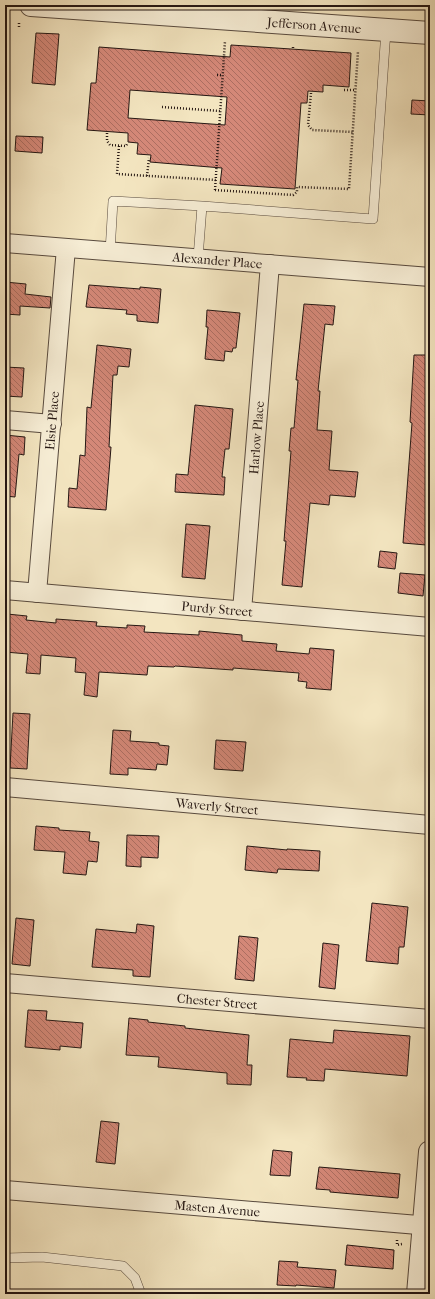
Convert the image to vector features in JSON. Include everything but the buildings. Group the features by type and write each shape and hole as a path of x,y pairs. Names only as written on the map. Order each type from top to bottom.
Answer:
{"street":[{"name":"Jefferson Avenue","path":"25,13 430,33"},
{"name":"Alexander Place","path":"5,242 110,252 430,277"},
{"name":"Elsie Place","path":"37,593 66,248"},
{"name":"Harlow Place","path":"242,611 270,264"},
{"path":"5,420 52,424"},
{"name":"Purdy Street","path":"5,590 430,627"},
{"name":"Waverly Street","path":"5,787 430,825"},
{"name":"Chester Street","path":"5,983 430,1019"},
{"path":"418,1294 427,1226 430,1152"},
{"name":"Masten Avenue","path":"5,1190 427,1226"}],"lane":[{"path":"110,252 113,201 373,219 386,30"},
{"path":"198,258 202,206"},
{"path":"5,1258 42,1258 122,1266 135,1278 141,1294"}],"path":[{"path":"19,27 25,13"},
{"path":"215,195 225,41"},
{"path":"215,190 293,195 297,192 297,187 349,189 358,51"},
{"path":"217,75 223,75"},
{"path":"344,90 355,90"},
{"path":"311,93 308,125 312,130 353,132"},
{"path":"162,107 220,111"},
{"path":"107,133 108,143 119,146 126,146 127,144"},
{"path":"119,146 117,174 216,180"},
{"path":"213,146 218,146"},
{"path":"147,176 149,158"}]}
